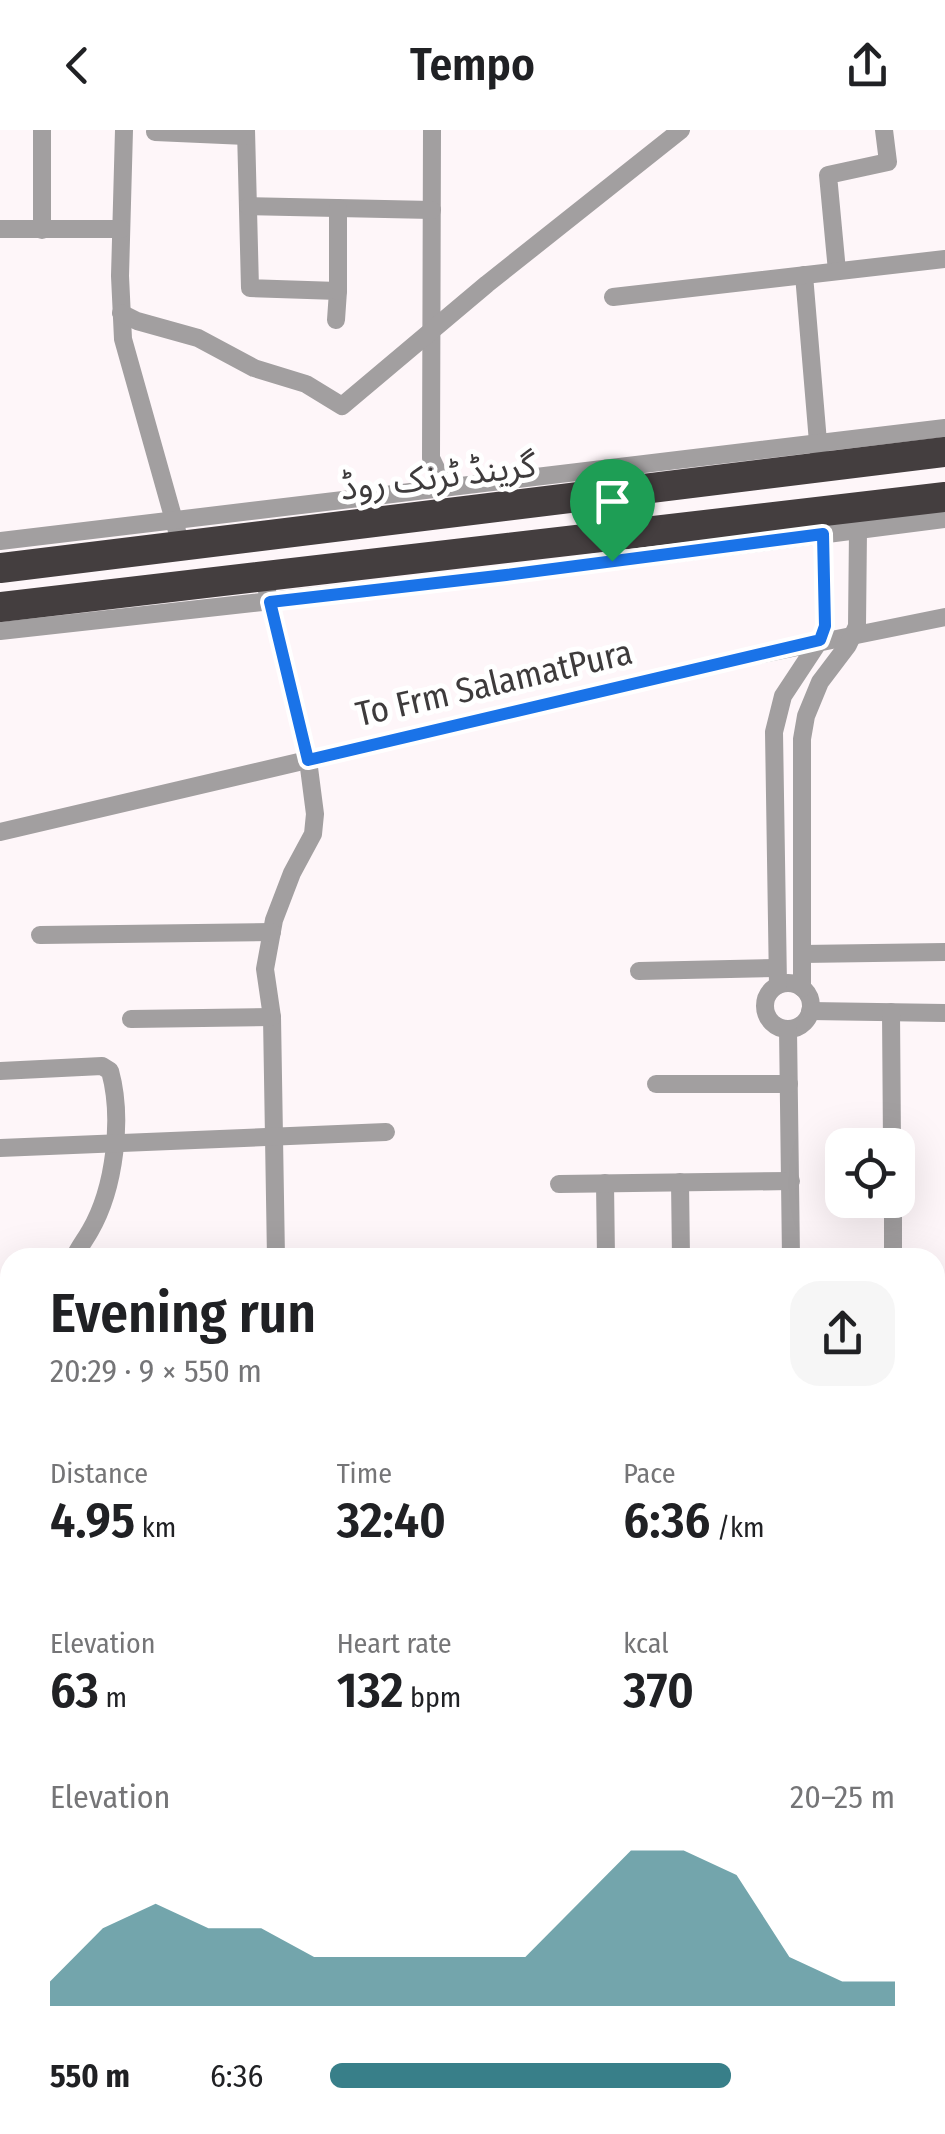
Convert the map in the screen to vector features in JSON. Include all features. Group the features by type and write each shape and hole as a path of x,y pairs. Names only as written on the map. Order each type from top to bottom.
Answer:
{"highway":[{"name":"گرینڈ ٹرنک روڈ","path":"0,568 178,533 494,494 554,500 819,455 945,452"},
{"path":"0,606 267,589 504,562 562,542 945,497"},
{"path":"554,500 562,542"}],"street":[{"path":"42,130 42,230"},
{"path":"124,130 124,339 178,533"},
{"path":"432,130 431,458 444,487"},
{"path":"121,313 137,322 198,338 254,368 306,384 342,406 681,130"},
{"path":"837,271 828,175 888,162 884,130"},
{"path":"156,132 246,133 250,288 338,291"},
{"path":"248,206 432,210"},
{"path":"336,320 338,208"},
{"path":"0,229 121,230"},
{"path":"613,296 945,259"},
{"path":"804,275 819,455"},
{"path":"0,541 178,533 444,487 494,494 819,455 945,428"},
{"path":"504,562 823,534 945,519"},
{"path":"802,988 802,739 806,716 820,682 854,636 858,616 858,530"},
{"path":"639,972 778,976 802,988 810,999 810,1011 802,1024 788,1029 774,1024 766,1011 768,995 778,976 774,732 783,696 825,626 823,534"},
{"path":"0,630 267,589 314,794 313,834 292,873 272,932 266,969 272,1016 276,1248"},
{"name":"To Frm SalamatPura","path":"0,832 820,640 945,617"},
{"path":"40,936 272,932"},
{"path":"802,954 945,952"},
{"path":"810,1011 945,1013"},
{"path":"891,1012 892,1128"},
{"path":"131,1019 272,1016"},
{"path":"788,1029 792,1248"},
{"path":"0,1071 102,1066 110,1071 114,1143 110,1180 80,1248"},
{"path":"656,1084 789,1084"},
{"path":"0,1148 386,1132"},
{"path":"559,1184 791,1181"},
{"path":"680,1182 681,1248"},
{"path":"605,1183 606,1248"},
{"path":"893,1218 894,1248"}],"route":[{"path":"823,534 825,626 820,640 308,760 270,602 612,561 823,534"}]}
